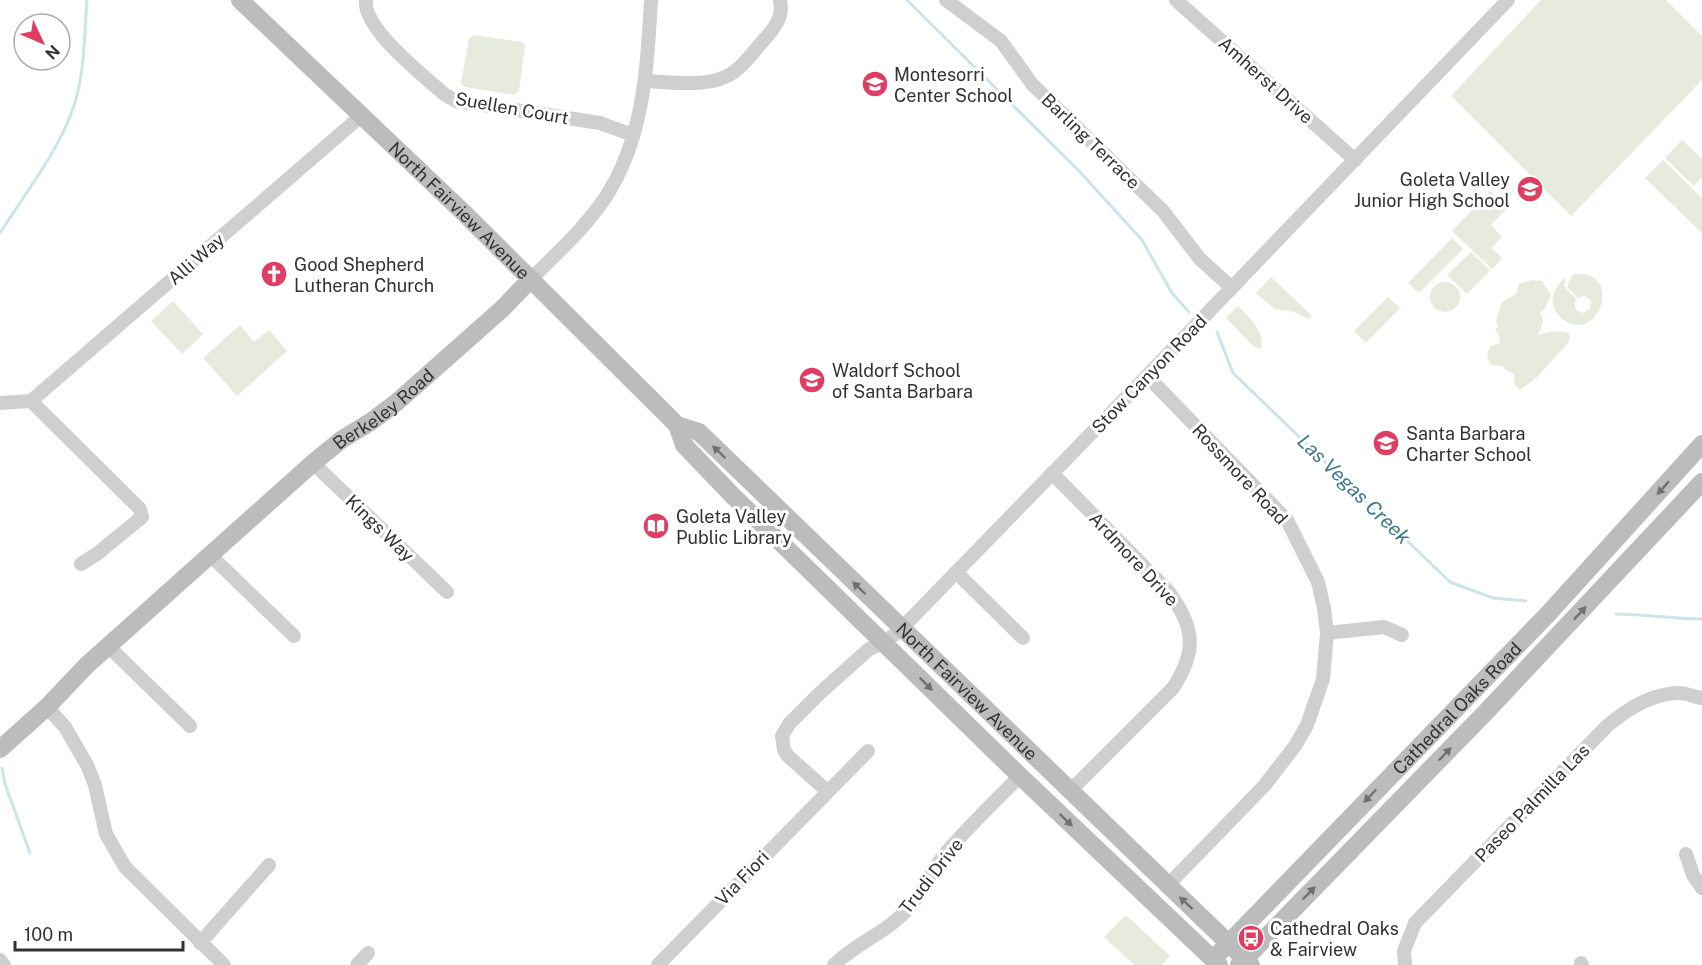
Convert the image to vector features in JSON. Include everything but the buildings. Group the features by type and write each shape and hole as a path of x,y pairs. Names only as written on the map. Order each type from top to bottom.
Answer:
{"main road":[{"name":"North Fairview Avenue","path":"247,2 677,425 684,445 704,466 1213,963"},
{"name":"Berkeley Road","path":"0,749 47,707 108,646 313,463 340,440 372,421 397,402 502,309 531,279"},
{"name":"North Fairview Avenue","path":"677,425 699,432 1228,943 1245,963"},
{"name":"Cathedral Oaks Road","path":"1213,963 1228,943 1548,614 1702,444"},
{"name":"Cathedral Oaks Road","path":"1245,963 1702,482"}],"street":[{"name":"Suellen Court","path":"366,0 365,8 370,21 382,37 444,94 456,101 600,123 633,135"},
{"name":"Berkeley Road","path":"531,279 584,225 605,197 623,163 633,135 646,81 651,0"},
{"path":"646,81 685,83 707,82 724,78 736,70 773,30 781,14 780,0"},
{"name":"Barling Terrace","path":"946,0 1001,41 1032,84 1163,211 1200,259 1232,288"},
{"name":"Amherst Drive","path":"1176,0 1355,160"},
{"name":"Stow Canyon Road","path":"827,791 784,750 783,736 789,724 868,648 884,643 901,629 1508,0"},
{"name":"Alli Way","path":"31,401 361,116"},
{"name":"Rossmore Road","path":"1147,376 1287,520 1318,582 1327,633 1323,679 1310,717 1295,746 1264,786 1168,885"},
{"path":"0,403 31,401 140,510 142,517 81,564"},
{"name":"Kings Way","path":"313,463 447,592"},
{"name":"Ardmore Drive","path":"1052,473 1169,592 1181,609 1190,642 1189,658 1173,688 1070,791"},
{"path":"210,555 294,636"},
{"path":"956,572 1023,638"},
{"path":"1327,633 1384,627 1402,635"},
{"path":"108,646 189,726"},
{"name":"Paseo Palmilla Las","path":"1405,965 1404,951 1415,923 1607,726 1624,712 1653,699 1679,693 1702,698"},
{"path":"47,707 65,727 87,765 95,785 106,834 115,852 137,881 224,965"},
{"name":"Via Fiori","path":"658,965 868,750"},
{"name":"Trudi Drive","path":"834,965 846,953 890,926 907,910 945,854 1020,776"},
{"path":"1686,854 1693,875 1702,888"},
{"path":"200,943 269,865"},
{"path":"357,965 368,953"},
{"path":"0,960 4,965"}],"shaded area":[{"path":"1541,0 1666,0 1702,36 1702,80 1571,216 1451,96"},
{"path":"474,35 522,42 525,46 519,91 514,95 464,87 461,83 469,39"},
{"path":"1682,140 1702,159 1702,177 1694,186 1665,158"},
{"path":"1663,160 1702,198 1702,233 1675,207 1677,203 1674,206 1645,178"},
{"path":"1490,191 1507,208 1491,225 1502,237 1491,248 1502,258 1492,269 1452,231"},
{"path":"1452,238 1463,249 1419,293 1408,283"},
{"path":"1471,252 1490,270 1467,294 1447,275"},
{"path":"1573,274 1590,276 1599,283 1603,294 1601,306 1594,317 1585,324 1573,325 1560,317 1554,307 1555,291 1566,277 1564,286 1576,299 1576,310 1583,313 1590,309 1590,299 1585,296 1578,298 1567,287"},
{"path":"1271,277 1312,316 1308,319 1294,312 1275,309 1256,293"},
{"path":"1532,280 1542,281 1551,295 1544,310 1540,313 1543,322 1538,335 1561,332 1569,333 1570,338 1536,378 1520,390 1515,385 1514,374 1502,366 1492,365 1488,354 1491,346 1500,343 1495,330 1498,326 1496,321 1502,302 1516,294 1519,284"},
{"path":"1445,282 1456,286 1460,297 1456,308 1445,312 1434,308 1430,297 1434,286"},
{"path":"1388,297 1400,308 1366,343 1354,331"},
{"path":"173,301 203,334 182,354 151,321"},
{"path":"1238,306 1259,331 1261,349 1254,347 1226,318"},
{"path":"240,325 254,342 269,330 287,351 237,396 203,358"},
{"path":"1126,915 1170,956 1162,965 1134,965 1104,937"}],"waterway":[{"path":"0,233 48,160 65,129 76,101 81,72 87,0"},
{"name":"Las Vegas Creek","path":"907,0 1080,172 1142,240 1172,293 1189,312"},
{"name":"Las Vegas Creek","path":"1217,332 1233,373 1450,582 1493,598 1526,601"},
{"name":"Las Vegas Creek","path":"1616,614 1702,619"},
{"path":"2,768 5,784 30,853"}],"place":[{"name":"Montesorri Center School","path":"875,84"},
{"name":"Goleta Valley Junior High School","path":"1530,189"},
{"name":"Good Shepherd Lutheran Church","path":"274,274"},
{"name":"Waldorf School of Santa Barbara","path":"812,380"},
{"name":"Santa Barbara Charter School","path":"1386,443"},
{"name":"Goleta Valley Public Library","path":"656,526"},
{"name":"Cathedral Oaks & Fairview","path":"1251,938"}]}
